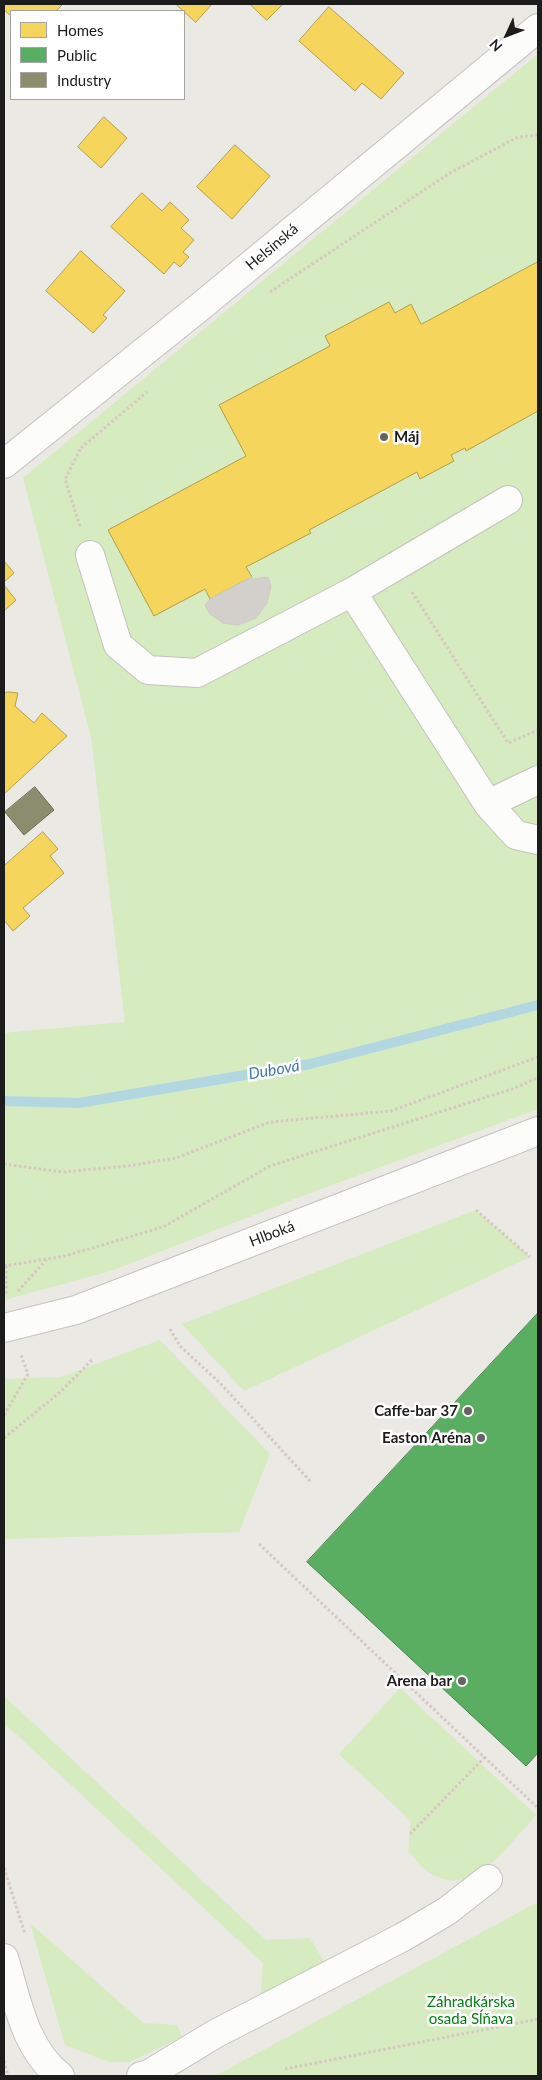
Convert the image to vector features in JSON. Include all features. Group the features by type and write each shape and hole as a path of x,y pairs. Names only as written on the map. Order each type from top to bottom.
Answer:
{"street":[{"name":"Helsinská","path":"4,464 201,306 538,28"},
{"path":"90,555 118,645 148,670 197,674 352,592 508,500"},
{"path":"352,592 488,804 516,835 538,840"},
{"path":"488,804 538,780"},
{"name":"Hlboká","path":"4,1328 76,1310 538,1131"},
{"path":"141,2076 149,2074 215,2034 403,1937 447,1912 488,1880"},
{"path":"4,1958 24,2024 34,2048 48,2067 60,2076"}],"path":[{"path":"264,296 450,173 518,137 538,135"},
{"path":"81,448 149,390"},
{"path":"85,439 66,479 90,555"},
{"path":"411,590 508,743 538,730"},
{"path":"4,1164 62,1172 128,1166 176,1158 270,1122 391,1111 449,1088 538,1057"},
{"path":"4,1266 65,1256 163,1227 270,1166 512,1089 538,1078"},
{"path":"476,1210 530,1257"},
{"path":"12,1297 48,1259"},
{"path":"170,1329 180,1346 220,1383 311,1482"},
{"path":"4,1438 59,1393 93,1359"},
{"path":"4,1415 28,1374"},
{"path":"259,1544 538,1808"},
{"path":"410,1834 485,1757"},
{"path":"285,2069 538,2019"},
{"path":"4,2061 8,2076"}],"green space":[{"path":"538,54 538,1109 305,1195 111,1271 4,1300 4,1033 125,1022 91,737 23,478"},
{"path":"476,1210 530,1257 244,1391 182,1324"},
{"path":"160,1340 270,1454 239,1532 4,1539 4,1379 61,1377"},
{"path":"400,1688 536,1815 501,1854 488,1866 473,1875 458,1880 442,1879 423,1868 408,1851 411,1821 339,1754"},
{"path":"4,1696 266,1940 310,1938 327,1967 261,1995 263,1963 4,1723"},
{"name":"Záhradkárska osada Sĺňava","path":"538,1902 538,2076 215,2076"},
{"path":"30,1923 143,2023 177,2025 182,2037 130,2062 109,2062 65,2045"}],"building: Homes":[{"path":"4,4 63,4 57,10 10,10 10,15 4,10"},
{"path":"176,4 212,4 196,22 185,10"},
{"path":"250,4 283,4 267,20"},
{"path":"329,7 404,73 381,99 362,83 355,91 299,41"},
{"path":"104,117 127,138 101,168 78,147"},
{"path":"235,145 270,176 232,219 197,187"},
{"path":"142,193 162,211 170,202 189,220 181,228 194,240 183,252 189,257 180,267 174,262 164,274 111,227"},
{"path":"81,251 125,291 103,315 107,318 93,333 46,291"},
{"path":"538,262 538,411 466,451 465,448 451,455 454,461 420,479 417,472 309,530 311,533 246,567 252,577 210,599 205,589 154,616 108,530 246,456 219,405 330,346 325,336 389,302 395,313 411,304 421,324"},
{"path":"4,561 14,573 4,582"},
{"path":"4,585 16,600 4,611"},
{"path":"4,693 18,693 15,706 34,723 42,713 67,736 4,794"},
{"path":"43,832 58,849 50,856 64,873 23,908 30,916 13,931 4,920 4,866"}],"building: Public":[{"name":"Easton Aréna","path":"538,1313 538,1753 526,1766 307,1562"}],"building: Industry":[{"path":"35,787 54,810 24,835 5,812"}],"building: Other":[{"path":"252,577 253,579 268,577 271,586 267,603 256,618 238,625 223,623 210,614 205,605 210,599"}],"waterway":[{"name":"Dubová","path":"4,1101 79,1103 310,1064 538,1005"}],"place":[{"name":"Máj","path":"384,437"},
{"name":"Caffe-bar 37","path":"468,1411"},
{"name":"Easton Aréna","path":"481,1438"},
{"name":"Arena bar","path":"462,1681"}]}
